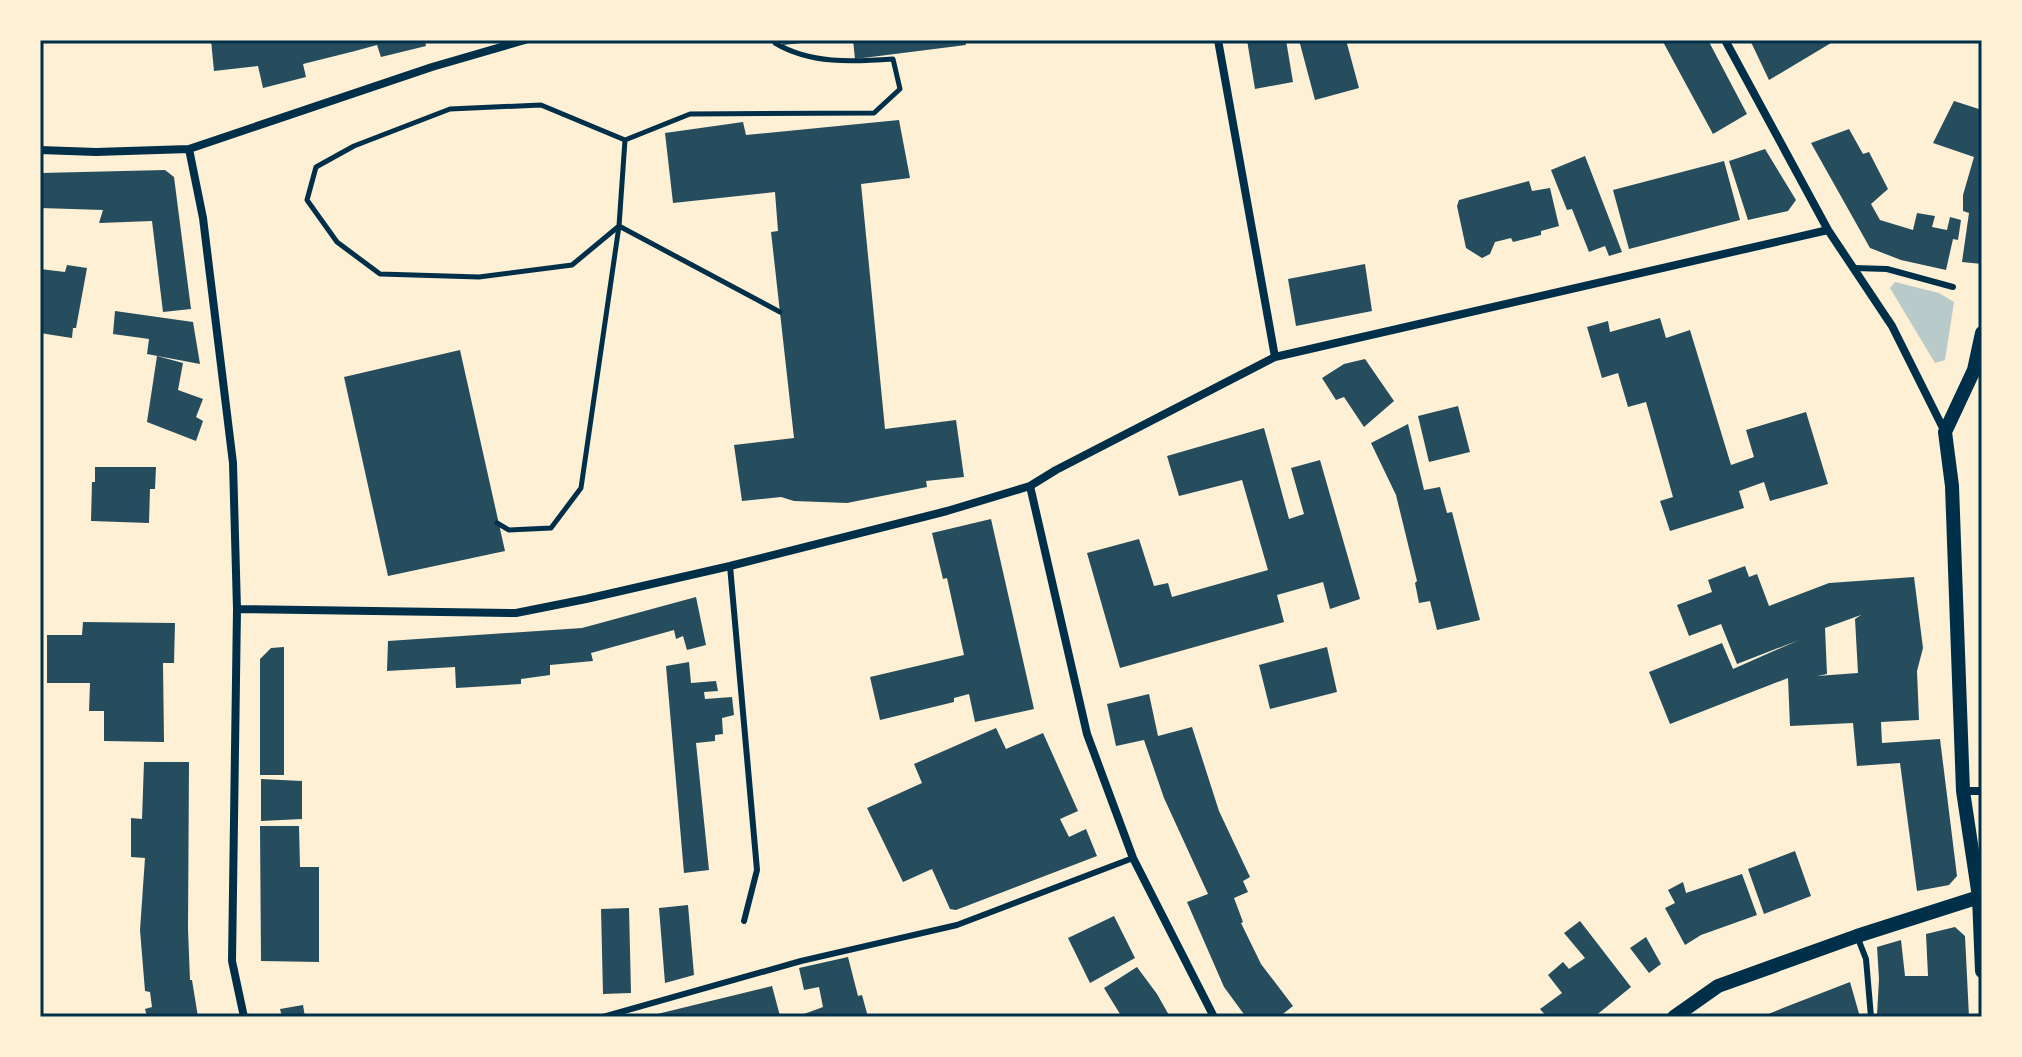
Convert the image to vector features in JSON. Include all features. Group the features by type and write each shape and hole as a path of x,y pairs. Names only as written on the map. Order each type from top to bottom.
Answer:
{"street":[{"path":"40,150 189,149 432,67 525,40"},
{"path":"1218,40 1275,357"},
{"path":"1725,40 1828,230 1892,326 1945,432 1952,486 1963,791 1979,897 1982,971"},
{"path":"189,149 203,218 233,463 237,609 232,961 244,1017"},
{"path":"237,609 516,613 730,566 947,511 1030,486 1275,357 1828,230"},
{"path":"1945,432 1978,370 1982,333"},
{"path":"1030,486 1087,734 1133,858 1214,1017"},
{"path":"1963,791 1982,791"},
{"path":"1674,1017 1718,986 1857,936 1979,897"}],"lane":[{"path":"1854,268 1887,269 1953,287"},
{"path":"730,566 757,870 744,921"},
{"path":"603,1017 801,961 957,925 1133,858"},
{"path":"1857,936 1866,959 1871,1017"}],"path":[{"path":"619,226 572,265 479,277 380,274 337,242 307,200 316,167 354,146 450,109 541,105 625,140 690,114 874,113 900,89 893,59 851,62 795,55 774,40"},
{"path":"497,523 509,530 551,528 581,488 619,226 625,140"},
{"path":"619,226 780,312"}],"shaded area":[{"path":"1895,282 1939,293 1954,302 1945,360 1935,363 1890,288"}],"building":[{"path":"211,40 425,40 426,46 381,57 377,45 303,64 306,77 263,88 258,66 214,71"},
{"path":"782,40 810,40 810,42 783,45"},
{"path":"853,40 965,40 966,45 855,59"},
{"path":"1247,40 1286,40 1293,82 1255,89"},
{"path":"1299,40 1346,40 1359,88 1315,100"},
{"path":"1662,40 1708,40 1747,114 1713,134"},
{"path":"1750,40 1836,40 1769,80"},
{"path":"1954,101 1982,110 1982,264 1962,262 1969,213 1963,211 1963,195 1974,157 1933,143"},
{"path":"899,120 910,178 861,184 885,429 956,420 964,477 926,481 927,487 847,503 794,501 781,497 742,501 734,445 794,438 771,232 778,231 775,192 673,203 665,133 743,122 746,135"},
{"path":"1849,129 1863,154 1869,152 1888,189 1871,204 1880,220 1913,230 1917,213 1935,216 1932,227 1947,230 1950,217 1961,220 1958,240 1953,239 1946,270 1901,260 1870,248 1811,143"},
{"path":"1765,149 1796,200 1788,211 1748,220 1729,161"},
{"path":"1585,156 1622,252 1609,256 1605,246 1589,252 1572,209 1567,210 1551,170"},
{"path":"1724,161 1740,220 1629,249 1613,190"},
{"path":"165,170 174,177 191,309 163,312 152,221 99,223 103,210 40,208 40,173"},
{"path":"1529,181 1532,191 1550,188 1559,226 1541,231 1541,235 1513,242 1511,238 1495,242 1490,254 1482,258 1466,248 1457,206 1459,200"},
{"path":"1365,264 1372,311 1296,326 1288,279"},
{"path":"67,265 87,268 72,338 40,333 40,269 65,272"},
{"path":"115,311 193,322 200,364 147,354 149,339 113,334"},
{"path":"1660,318 1666,338 1690,330 1731,465 1754,457 1746,430 1806,412 1828,484 1770,501 1764,482 1739,491 1744,508 1670,531 1660,501 1673,497 1646,402 1628,407 1618,373 1602,378 1587,327 1608,321 1610,332"},
{"path":"460,350 505,551 388,576 344,377"},
{"path":"157,356 183,363 178,390 203,399 196,417 203,421 196,441 147,422"},
{"path":"1365,359 1394,401 1364,427 1344,397 1336,400 1322,378 1344,364"},
{"path":"1458,406 1470,452 1429,462 1418,416"},
{"path":"1408,424 1424,490 1440,487 1447,513 1452,512 1480,620 1437,630 1430,601 1419,603 1417,581 1396,495 1371,443"},
{"path":"1264,428 1289,519 1304,514 1291,468 1320,460 1360,599 1330,609 1323,582 1277,595 1284,622 1120,668 1087,553 1139,539 1154,586 1168,583 1172,597 1268,570 1242,480 1179,496 1167,456"},
{"path":"95,467 156,467 155,489 150,489 149,523 91,521"},
{"path":"991,519 1034,709 975,722 969,694 954,698 954,702 880,720 870,677 964,655 947,578 943,579 932,533"},
{"path":"1745,566 1749,577 1757,574 1769,606 1829,583 1914,577 1923,648 1917,671 1919,720 1881,722 1882,743 1940,739 1957,876 1949,885 1917,891 1900,763 1857,766 1853,723 1790,726 1788,678 1670,724 1649,672 1722,643 1733,669 1799,640 1737,664 1721,624 1689,636 1677,605 1712,592 1708,580","holes":["1861,615 1855,619 1858,673 1817,676 1827,674 1825,628"]},
{"path":"696,597 706,645 687,650 683,636 676,639 674,630 591,653 593,661 550,665 550,675 521,679 521,684 456,688 455,667 387,671 388,641 582,628"},
{"path":"83,622 175,623 174,663 163,663 164,742 104,741 104,711 89,711 90,683 47,683 47,635 82,635"},
{"path":"284,647 284,775 260,775 260,659 271,648"},
{"path":"1327,647 1337,692 1270,709 1259,665"},
{"path":"689,662 691,683 716,681 718,691 704,692 705,699 732,697 734,715 722,718 723,734 715,735 715,741 696,743 709,870 684,873 666,666"},
{"path":"1149,694 1158,736 1192,727 1219,811 1250,877 1243,881 1248,892 1234,898 1241,923 1261,964 1293,1006 1279,1017 1246,1017 1224,987 1187,902 1208,894 1164,798 1144,740 1116,746 1107,704"},
{"path":"996,728 1006,749 1043,733 1078,811 1060,819 1069,837 1086,829 1097,856 956,910 950,909 932,869 903,882 867,808 922,783 914,764"},
{"path":"144,762 189,762 188,929 190,980 198,1017 147,1017 145,1009 152,1007 150,992 145,991 140,930 145,858 131,857 131,818 142,819"},
{"path":"261,779 302,781 302,819 261,821"},
{"path":"260,826 299,826 300,867 319,867 319,962 261,961"},
{"path":"1795,851 1811,896 1764,914 1748,869"},
{"path":"1742,874 1757,915 1701,935 1685,945 1665,908 1675,903 1668,890 1683,882 1686,893"},
{"path":"688,905 694,975 665,983 659,908"},
{"path":"629,908 631,993 603,994 601,909"},
{"path":"1114,916 1135,958 1090,983 1068,938"},
{"path":"1580,921 1631,987 1594,1017 1547,1017 1540,1009 1562,993 1548,975 1563,962 1569,969 1585,958 1564,933"},
{"path":"1955,927 1965,936 1969,1017 1877,1015 1877,947 1901,940 1905,976 1928,976 1926,934"},
{"path":"1646,937 1661,964 1649,973 1630,948"},
{"path":"848,957 858,996 862,995 868,1017 805,1017 804,1014 823,1007 819,987 804,990 799,968"},
{"path":"1137,967 1170,1017 1122,1017 1120,1014 1104,988"},
{"path":"1850,982 1860,1017 1761,1017 1788,1006"},
{"path":"772,986 780,1016 649,1017 649,1016"},
{"path":"303,1005 305,1017 282,1017 280,1009"}]}
